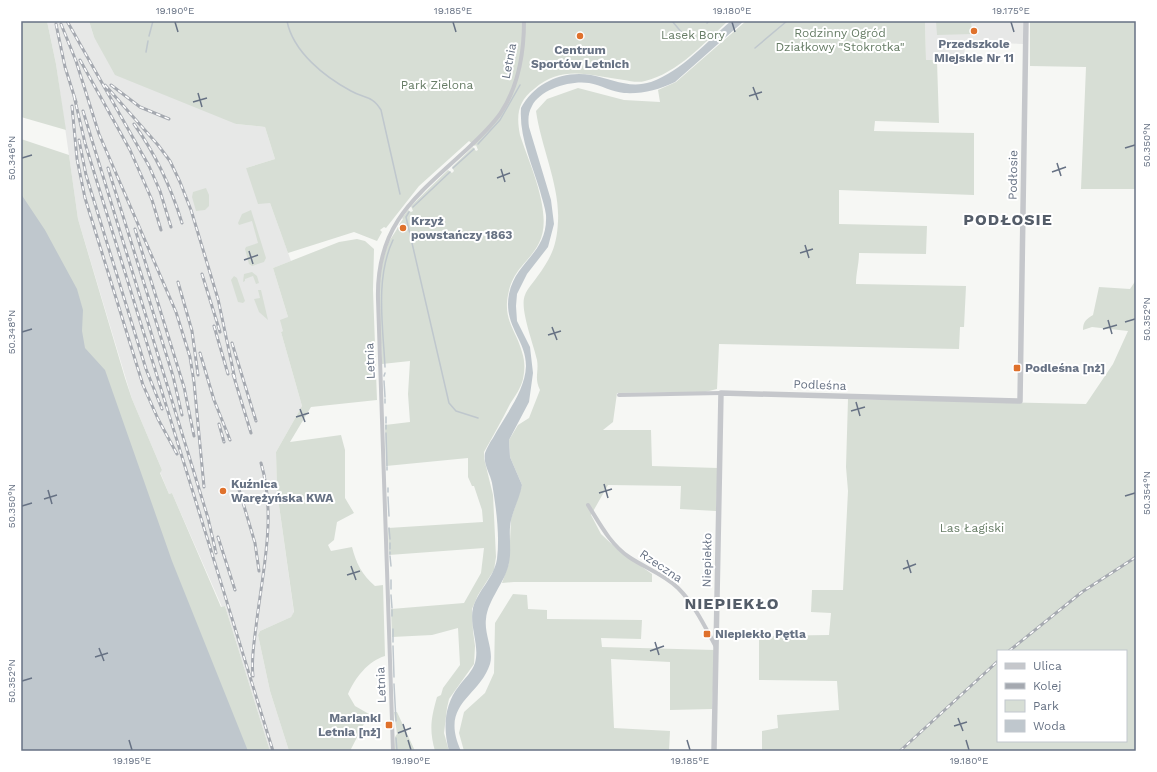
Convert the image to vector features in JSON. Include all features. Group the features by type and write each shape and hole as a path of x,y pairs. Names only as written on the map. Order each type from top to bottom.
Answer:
{"street":[{"name":"Letnia","path":"393,751 378,299 379,268 389,237 404,211 486,131 504,107 514,88 519,70 523,51 524,21"},
{"name":"Podłosie","path":"1020,401 1026,21"},
{"name":"Podleśna","path":"619,395 721,393 1020,401"},
{"name":"Niepiekło","path":"714,751 721,393"},
{"name":"Rzeczna","path":"588,505 602,530 629,557 672,583 686,597 717,649"}],"shaded area":[{"path":"47,21 89,21 94,37 236,124 265,127 275,159 246,168 270,203 291,261 273,268 288,317 283,331 281,332 302,406 276,452 277,491 294,613 291,617 260,631 258,635 270,691 289,751 270,751 225,606 222,607 172,493 169,494 160,472 162,470 132,399 78,219 56,64"},
{"name":"Przedszkole Miejskie Nr 11","path":"925,21 1023,21 1023,44 965,42 964,60 926,60"}],"green space":[{"path":"21,21 47,21 56,64 66,130 21,117"},
{"path":"89,21 728,21 690,56 669,71 657,77 642,82 637,82 588,74 566,74 556,76 545,81 524,98 521,104 518,115 520,135 534,174 542,204 544,218 543,231 535,250 517,272 510,286 508,295 507,311 523,355 524,372 519,389 484,452 484,458 493,495 496,557 494,570 478,595 472,609 475,646 474,664 449,699 444,733 449,751 435,751 431,730 433,711 437,697 441,695 443,688 460,665 458,628 432,635 392,637 391,609 464,603 481,573 484,548 389,555 388,528 483,522 482,510 474,486 472,486 468,477 468,458 386,466 385,425 410,422 408,394 410,361 382,364 379,290 383,261 387,247 398,227 403,228 399,225 403,219 402,218 408,210 411,212 413,211 411,206 448,170 452,173 454,171 452,167 473,147 476,151 478,150 476,145 475,146 469,141 419,186 386,228 384,227 380,230 382,232 377,241 354,232 288,253 270,203 258,204 246,168 275,159 265,127 236,124 115,75 94,37"},
{"name":"Rodzinny Ogród Działkowy \"Stokrotka\"","path":"746,21 925,21 926,60 964,60 965,42 964,61 937,61 939,123 875,121 874,131 974,133 974,195 839,190 839,224 927,226 926,254 859,253 856,284 966,286 964,327 960,327 959,349 719,344 717,389 705,392 617,393 613,422 603,430 651,430 652,466 718,468 716,511 680,509 681,486 608,485 591,515 601,534 618,550 652,574 652,582 502,583 509,563 511,519 522,485 510,457 509,440 518,425 529,418 540,390 537,382 537,360 525,317 524,301 527,290 550,258 555,245 558,221 556,194 538,125 536,111 547,99 578,88 624,100 660,102 658,90 676,82"},
{"path":"936,21 971,21 972,34 937,35"},
{"path":"1030,21 1136,21 1136,189 1081,189 1086,67 1030,66"},
{"path":"21,139 69,155 78,219 132,399 162,470 160,473 169,494 172,493 221,607 225,606 270,751 21,751"},
{"path":"206,188 209,195 209,206 205,210 196,211 192,197 193,192"},
{"path":"251,210 266,258 264,262 252,266 249,264 245,249 246,247 258,243 252,221 239,225 238,223 242,214"},
{"path":"357,239 365,241 374,249 373,290 377,400 311,407 290,442 341,435 345,450 345,498 354,513 337,522 334,540 328,545 331,551 352,547 355,558 366,578 375,586 383,585 385,656 373,662 358,676 348,694 355,706 369,714 350,751 289,751 270,691 258,635 260,631 291,617 294,612 277,491 276,452 302,406 281,332 283,331 280,320 288,317 273,268 339,242"},
{"path":"252,272 257,276 259,283 256,284 253,276 245,279 243,282 244,274"},
{"path":"234,276 237,278 245,301 243,303 238,302 231,280"},
{"name":"Las Łagiski","path":"1136,280 1136,751 762,751 762,731 778,728 777,715 839,710 837,681 759,680 759,636 829,635 831,613 811,612 812,590 843,590 848,491 846,467 848,399 1086,404 1113,364 1128,331 1092,327 1083,330 1084,323 1093,315 1099,287 1130,289"},
{"path":"258,290 261,290 268,320 259,312 254,299 260,298"},
{"path":"513,594 527,595 528,609 547,610 547,619 642,620 641,639 601,638 602,647 715,650 712,709 670,710 670,662 611,659 614,728 670,731 669,751 464,751 459,733 464,712 485,693 494,673 495,623"},
{"path":"394,712 397,712 415,751 395,751 395,737 397,734"}],"water":[{"path":"731,21 744,21 675,82 669,85 650,91 624,93 589,83 582,82 565,84 549,90 542,95 536,100 531,109 528,122 529,127 551,200 554,224 548,247 527,274 517,294 517,321 530,347 533,373 529,402 509,440 510,457 522,485 511,520 509,563 487,612 486,630 491,653 490,664 485,676 463,702 458,711 455,722 455,735 461,751 449,751 446,734 446,717 450,701 475,663 476,649 472,622 473,608 478,595 493,572 497,559 498,531 496,511 492,483 485,461 485,453 514,403 525,376 525,356 509,315 509,294 518,273 542,239 545,228 546,212 524,140 521,108 533,92 541,85 550,80 570,75 591,75 628,84 643,84 651,82 673,71"},
{"path":"21,194 45,230 77,289 83,310 82,331 85,348 105,370 172,561 248,751 21,751"}],"waterway":[{"path":"149,36 153,21"},
{"path":"287,21 290,32 296,43 303,53 321,71 341,85 378,105 381,110 400,194"},
{"path":"672,21 683,34 685,40"},
{"path":"755,48 787,21"},
{"path":"146,52 148,41"},
{"path":"478,144 500,120 520,85"},
{"path":"453,168 474,149"},
{"path":"413,207 450,172"},
{"path":"409,212 406,217 449,403 456,411 478,418"},
{"path":"385,367 382,319 382,286 387,255 393,240"},
{"path":"384,381 385,397"},
{"path":"386,417 386,423"},
{"path":"386,433 387,466"},
{"path":"388,497 389,516"},
{"path":"389,528 390,539"},
{"path":"390,543 390,549"},
{"path":"390,556 391,566"},
{"path":"391,580 391,589"},
{"path":"391,595 392,608"},
{"path":"392,610 392,616"},
{"path":"393,629 393,642"},
{"path":"393,646 394,677"},
{"path":"394,684 396,721"},
{"path":"396,738 397,751"}],"railway":[{"path":"67,21 149,166 160,191 171,227"},
{"path":"56,24 65,67 76,102"},
{"path":"61,24 76,61 99,134 176,312 190,357 194,382 204,487"},
{"path":"80,60 130,150 152,200 161,230"},
{"path":"105,85 158,145 170,161 180,182 191,210 218,299 235,379"},
{"path":"111,85 140,107 169,119"},
{"path":"74,96 85,143 273,751"},
{"path":"72,106 77,159 85,198 143,385 158,419 177,454"},
{"path":"83,111 208,518 216,553"},
{"path":"134,124 150,148 162,172 182,223"},
{"path":"79,140 86,175 146,369 162,409"},
{"path":"108,168 173,376 182,415"},
{"path":"135,229 184,387 194,436"},
{"path":"202,274 220,332"},
{"path":"178,282 192,331 198,375"},
{"path":"214,326 228,374"},
{"path":"232,343 256,421"},
{"path":"200,353 214,400 230,440"},
{"path":"233,374 251,433"},
{"path":"219,424 224,442"},
{"path":"253,676 253,652 267,545 268,524 266,483 261,463"},
{"path":"238,486 255,543 259,571"},
{"path":"218,537 235,590"},
{"path":"1010,650 1082,592 1136,557"},
{"path":"900,751 997,662"}],"place":[{"name":"Przedszkole Miejskie Nr 11","path":"974,31"},
{"name":"Centrum Sportów Letnich","path":"580,36"},
{"name":"Krzyż powstańczy 1863","path":"403,228"},
{"name":"Podleśna [nż]","path":"1017,368"},
{"name":"Kuźnica Warężyńska KWA","path":"223,491"},
{"name":"Niepiekło Pętla","path":"707,634"},
{"name":"Marianki Letnia [nż]","path":"389,725"}],"district":[{"name":"PODŁOSIE","path":"1008,219"},
{"name":"NIEPIEKŁO","path":"732,603"}],"park label":[{"name":"Lasek Bory","path":"693,35"},
{"name":"Park Zielona","path":"437,85"}]}
